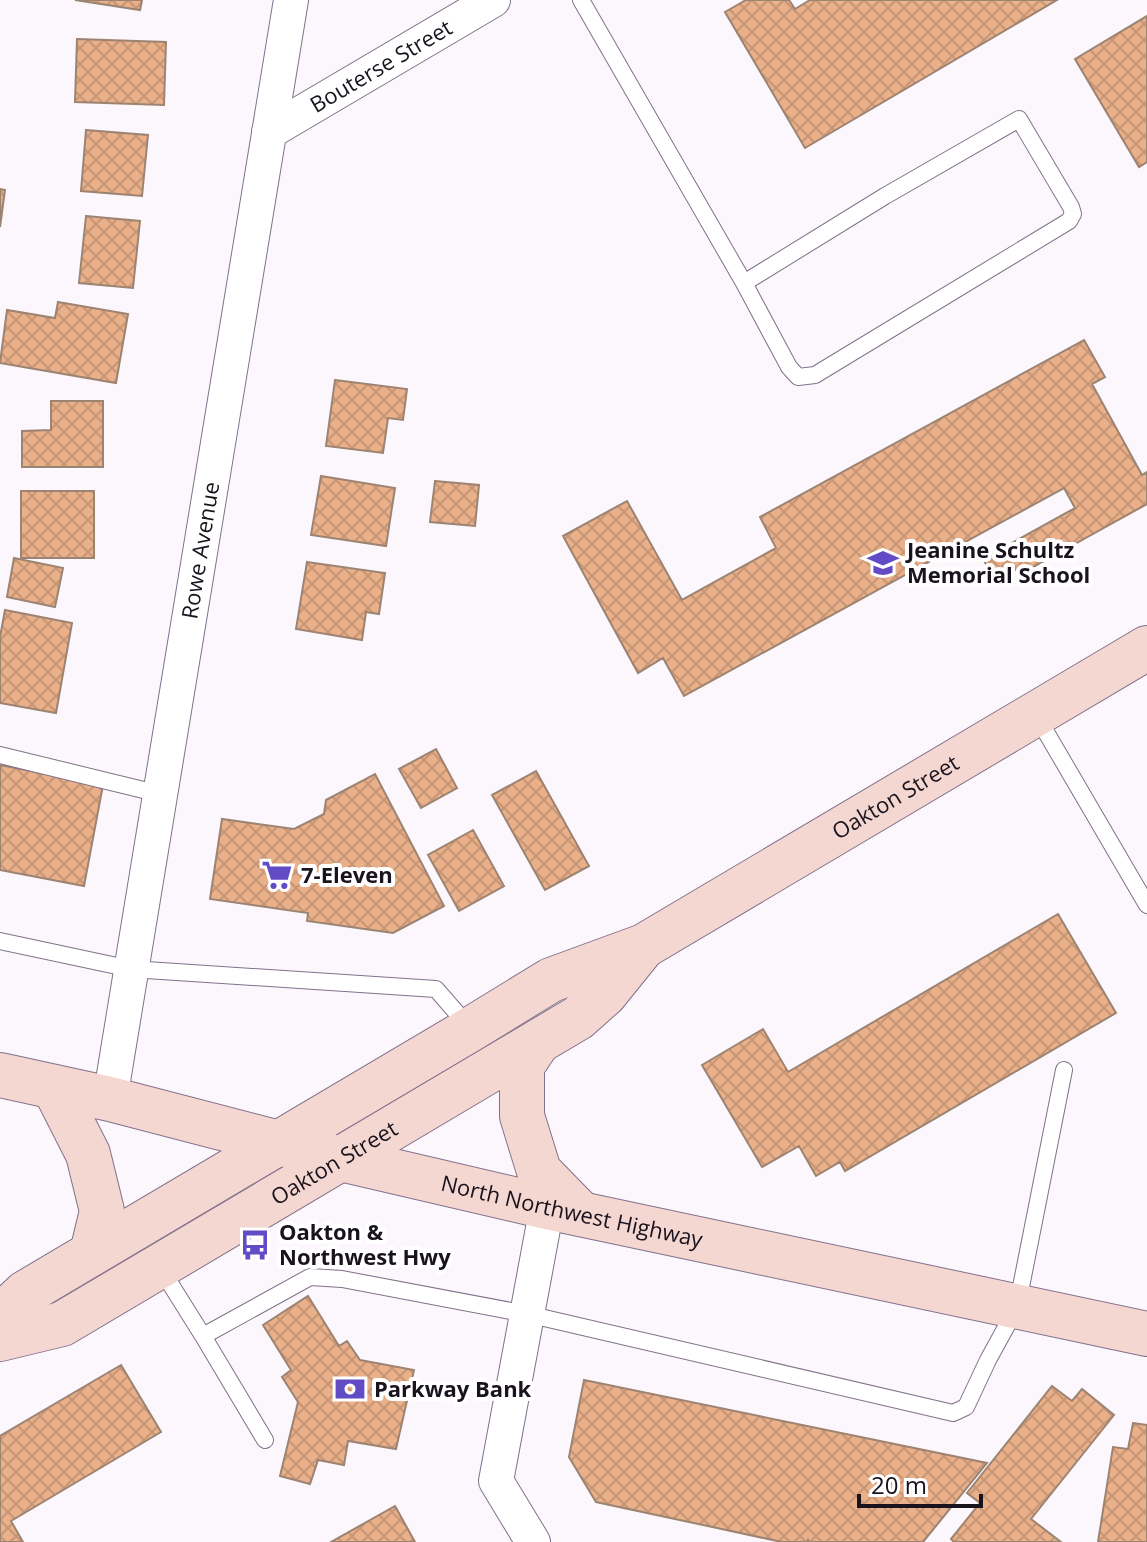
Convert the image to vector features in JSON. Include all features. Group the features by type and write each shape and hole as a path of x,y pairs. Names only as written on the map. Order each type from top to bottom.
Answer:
{"main road":[{"name":"Oakton Street","path":"0,1317 25,1293 551,980 644,946 1147,648"},
{"name":"Oakton Street","path":"0,1339 62,1324 578,1018 605,994 644,946"},
{"path":"538,1042 522,1066 522,1116 539,1171 564,1211"},
{"name":"North Northwest Highway","path":"0,1075 110,1099 276,1143 564,1211 1017,1307 1144,1329"},
{"path":"54,1087 88,1154 102,1211 92,1253"}],"street":[{"name":"Rowe Avenue","path":"110,1099 291,0"},
{"name":"Bouterse Street","path":"269,132 493,0"},
{"path":"533,1542 496,1481 527,1314 564,1211"}],"lane":[{"path":"581,0 789,367 798,377 815,375 1069,221 1073,214 1019,119 885,196 744,283"},
{"path":"1036,714 1147,905"},
{"path":"0,755 160,794"},
{"path":"0,941 131,969 436,989 471,1029"},
{"path":"203,1336 310,1277 342,1279 527,1314 959,1412 966,1407 1017,1307 1064,1070"},
{"path":"160,1266 265,1440"}],"building":[{"path":"75,0 142,0 140,10"},
{"path":"746,0 789,0 795,9 810,0 1057,0 805,148 725,12"},
{"path":"1147,16 1147,162 1139,167 1075,59"},
{"path":"77,39 166,42 164,105 75,102"},
{"path":"86,130 148,135 142,196 81,191"},
{"path":"0,189 5,190 0,227"},
{"path":"86,216 140,221 133,288 79,283"},
{"path":"58,302 128,314 116,383 0,363 7,310 55,318"},
{"path":"1084,340 1105,377 1092,384 1142,475 1147,472 1147,504 1028,570 1025,565 995,581 983,559 1075,508 1064,488 684,696 663,658 638,673 563,536 627,501 682,600 776,548 760,517"},
{"path":"335,380 407,389 403,420 388,418 383,453 326,446"},
{"path":"51,401 103,401 103,467 22,467 22,431 51,430"},
{"path":"321,476 395,488 386,546 311,535"},
{"path":"435,481 479,485 475,526 430,522"},
{"path":"21,491 94,491 94,558 21,558"},
{"path":"14,558 63,568 55,607 7,597"},
{"path":"307,562 385,573 379,614 366,612 362,640 296,629"},
{"path":"5,610 72,623 56,713 0,703 0,637"},
{"path":"436,749 457,788 421,808 399,769"},
{"path":"0,765 103,785 84,886 0,870"},
{"path":"536,771 589,866 545,890 492,795"},
{"path":"375,774 444,906 393,933 307,921 308,913 210,899 222,819 294,829 324,814 326,800"},
{"path":"473,830 504,886 459,911 428,855"},
{"path":"1058,914 1116,1013 845,1171 840,1162 816,1176 799,1146 762,1167 702,1065 763,1029 788,1072"},
{"name":"Parkway Bank","path":"308,1296 339,1346 347,1341 360,1360 414,1370 396,1449 348,1441 344,1465 318,1460 310,1484 280,1476 298,1402 282,1377 291,1370 263,1325"},
{"path":"121,1365 161,1432 11,1521 23,1542 0,1542 0,1436"},
{"path":"584,1380 987,1463 923,1542 782,1542 596,1502 569,1457"},
{"path":"1052,1386 1072,1401 1082,1389 1114,1415 1031,1519 1061,1542 954,1542 951,1539 980,1503 967,1493"},
{"path":"1133,1423 1147,1425 1147,1542 1098,1542 1113,1447 1128,1449"},
{"path":"395,1506 415,1542 331,1542"}],"place":[{"name":"Jeanine Schultz Memorial School","path":"883,563"},
{"name":"7-Eleven","path":"277,875"},
{"name":"Oakton & Northwest Hwy","path":"255,1245"},
{"name":"Parkway Bank","path":"350,1389"}]}
